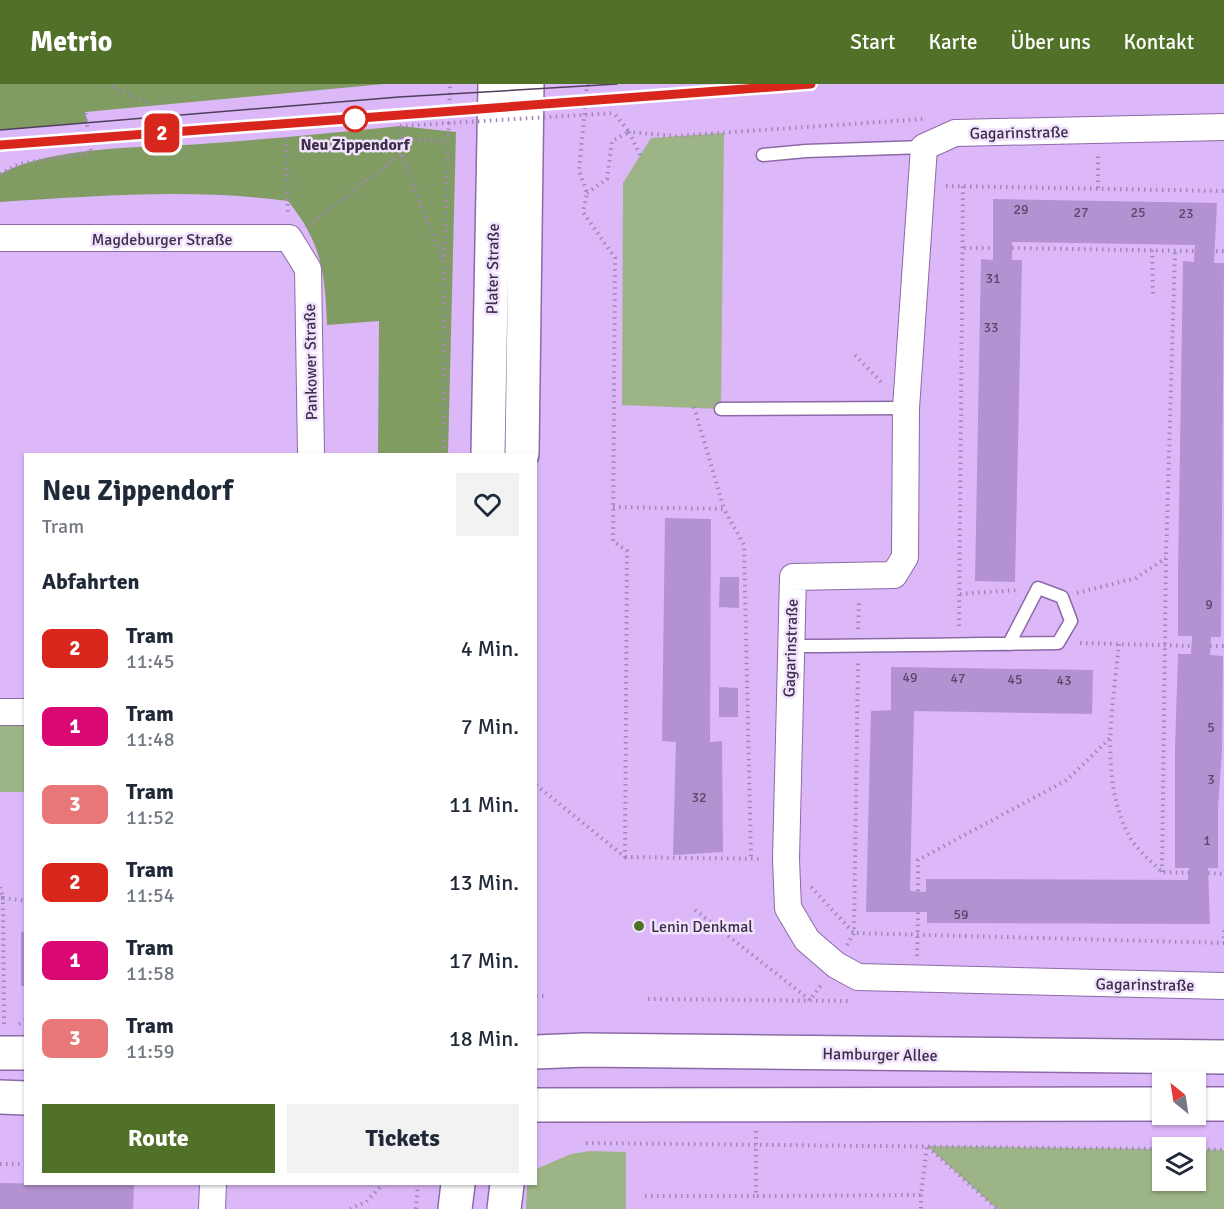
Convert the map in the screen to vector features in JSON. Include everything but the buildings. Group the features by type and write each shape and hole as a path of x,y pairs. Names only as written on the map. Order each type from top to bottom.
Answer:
{"street":[{"name":"Plater Straße","path":"488,453 495,84"},
{"name":"Plater Straße","path":"522,453 527,84"},
{"name":"Gagarinstraße","path":"1224,127 955,133 924,147 906,408 905,557 894,575 793,577 786,859 788,908 807,940 836,965 858,977 1224,987"},
{"name":"Magdeburger Straße","path":"0,238 288,238"},
{"name":"Pankower Straße","path":"288,238 308,269 311,453"},
{"path":"0,712 24,712"},
{"name":"Hamburger Allee","path":"537,1052 585,1050 1224,1057"},
{"path":"0,1097 24,1098"},
{"path":"537,1105 1152,1104"},
{"path":"1206,1104 1224,1104"},
{"path":"212,1209 213,1185"},
{"path":"456,1209 458,1185"},
{"path":"504,1209 507,1185"}],"lane":[{"path":"763,155 806,151 924,147"},
{"path":"721,409 906,408"},
{"path":"790,646 858,646 959,644 1010,644 1058,643 1071,621 1062,597 1038,588 1010,644"}],"path":[{"path":"107,84 152,105"},
{"path":"444,453 444,264 450,84"},
{"path":"590,84 587,86 579,171 587,193 583,212 615,258 613,542 627,551 625,857"},
{"path":"0,174 19,165 91,152 85,112"},
{"path":"444,264 401,154 400,126 614,113 630,132 640,155"},
{"path":"587,193 607,179 612,141 630,132 675,136 877,122"},
{"path":"1098,130 1098,189"},
{"path":"286,138 288,238"},
{"path":"401,138 448,142"},
{"path":"288,238 401,154"},
{"path":"922,185 1224,191"},
{"path":"959,644 963,186"},
{"path":"964,248 993,248"},
{"path":"1012,248 1195,251"},
{"path":"1152,250 1153,295"},
{"path":"1162,872 1166,558 1175,250"},
{"path":"1216,251 1224,251"},
{"path":"694,408 724,509 744,545 751,859"},
{"path":"613,507 724,509"},
{"path":"1062,597 1136,578 1166,558"},
{"path":"695,910 810,1000 836,965 854,933 860,576"},
{"path":"960,594 1038,588"},
{"path":"1058,643 1191,646"},
{"path":"1119,644 1111,737 1111,779 1129,835 1162,872 1189,873"},
{"path":"1210,646 1224,646"},
{"path":"918,891 918,860 1067,780 1111,737"},
{"path":"537,786 625,857 786,859 854,933 1224,943 1224,926"},
{"path":"1208,873 1224,873"},
{"path":"0,887 10,1047"},
{"path":"1,898 24,901"},
{"path":"537,996 544,996"},
{"path":"756,1103 756,1196"},
{"path":"586,1143 1152,1149"},
{"path":"921,1209 927,1146"},
{"path":"927,1146 997,1209"},
{"path":"1206,1149 1224,1150"},
{"path":"0,1164 24,1164"},
{"path":"350,1209 366,1202 382,1185"},
{"path":"416,1209 418,1185"},
{"path":"645,1196 921,1196"}],"green space":[{"path":"0,84 384,84 85,112 88,123 0,130"},
{"path":"400,126 456,132 448,453 378,453 379,321 327,325 320,259 308,231 288,201 180,194 0,202 0,174 45,158 98,150 301,136"},
{"path":"724,133 721,409 622,405 623,183 651,138"},
{"path":"0,712 24,712 24,792 0,792"},
{"path":"927,1146 1152,1149 1152,1191 1206,1191 1206,1149 1224,1150 1224,1209 997,1209"},
{"path":"590,1151 626,1152 626,1209 526,1209 527,1185 537,1185 537,1169 571,1154"}],"tram line":[{"path":"0,130 399,97 617,84"},
{"path":"0,145 811,84"},
{"name":"2","path":"0,145 613,101 811,84"}],"place":[{"name":"Neu Zippendorf","path":"355,119"},
{"name":"Lenin Denkmal","path":"639,926"}]}
